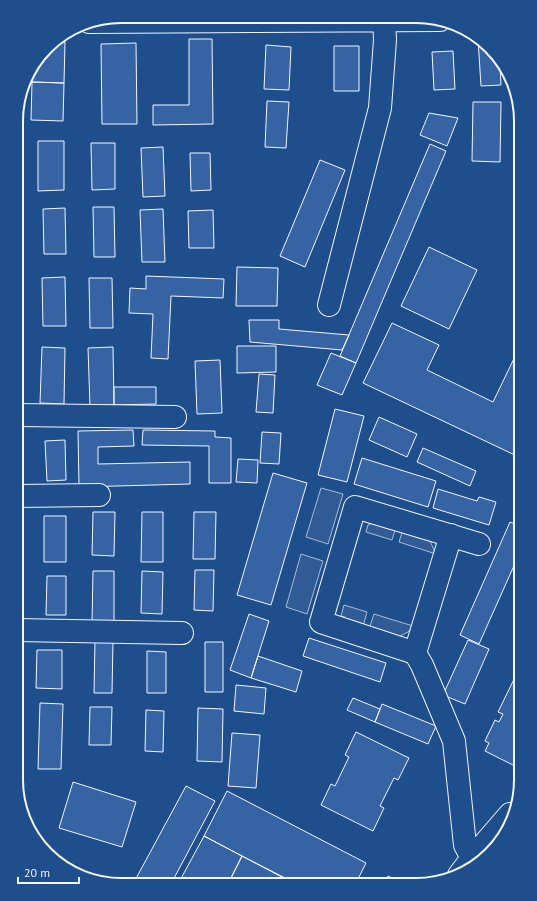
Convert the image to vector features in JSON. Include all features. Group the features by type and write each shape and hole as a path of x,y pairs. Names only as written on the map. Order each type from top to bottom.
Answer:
{"street":[{"path":"163,23 385,26 412,23"},
{"path":"328,305 380,108 385,26"},
{"path":"23,415 175,417"},
{"path":"23,496 98,495"},
{"path":"419,659 321,622 355,507 479,544"},
{"path":"451,535 419,659 454,741 465,845 476,858 506,820"},
{"path":"23,630 182,633"}],"shaded area":[{"path":"321,488 343,494 328,544 306,537"},
{"path":"377,521 396,527 392,540 366,532 368,525"},
{"path":"403,529 429,539 436,554 399,542"},
{"path":"301,554 323,561 307,614 286,607"},
{"path":"344,605 367,612 362,630 343,624 345,617 341,616"},
{"path":"374,614 413,626 408,632 398,637 368,632"}],"building":[{"path":"189,39 212,39 213,124 153,125 153,105 189,105"},
{"path":"65,42 64,83 32,82 43,61 56,47"},
{"path":"136,43 137,124 102,124 101,44"},
{"path":"266,45 291,47 289,90 264,89"},
{"path":"478,45 494,61 500,71 501,85 481,86"},
{"path":"334,46 359,46 359,91 334,91"},
{"path":"453,51 455,89 434,90 432,52"},
{"path":"32,82 64,83 63,121 31,120"},
{"path":"267,101 289,102 286,148 265,147"},
{"path":"473,102 501,102 500,162 472,161"},
{"path":"429,113 458,118 447,146 420,135"},
{"path":"38,141 64,141 64,190 38,191"},
{"path":"91,143 115,143 115,189 92,190"},
{"path":"430,144 446,151 356,363 340,356"},
{"path":"163,147 165,196 143,197 141,148"},
{"path":"190,153 210,153 211,190 191,191"},
{"path":"320,160 345,170 305,267 280,256"},
{"path":"93,207 114,207 115,257 94,257"},
{"path":"65,208 66,254 44,254 43,209"},
{"path":"163,209 165,262 142,262 140,210"},
{"path":"213,210 214,248 189,248 188,211"},
{"path":"429,247 477,270 449,329 401,306"},
{"path":"237,267 278,268 277,306 236,306"},
{"path":"146,276 224,279 223,298 171,296 168,359 151,358 153,314 129,313 130,288 146,289"},
{"path":"65,277 66,326 43,326 42,278"},
{"path":"89,278 112,278 113,328 90,328"},
{"path":"249,320 279,320 279,329 349,335 342,350 250,342"},
{"path":"392,323 439,345 427,370 493,402 514,358 514,455 363,383"},
{"path":"237,346 276,346 276,372 237,373"},
{"path":"42,347 65,348 64,404 40,403"},
{"path":"113,347 114,405 90,406 88,348"},
{"path":"331,353 356,363 342,395 317,385"},
{"path":"220,360 222,413 197,414 195,361"},
{"path":"259,374 275,375 273,413 256,412"},
{"path":"114,387 156,387 156,404 114,405"},
{"path":"335,409 364,416 347,482 318,475"},
{"path":"379,417 417,434 407,457 369,440"},
{"path":"133,430 134,446 98,447 98,464 190,462 190,484 79,487 78,431"},
{"path":"143,430 215,431 215,437 231,438 231,483 209,483 209,446 142,445"},
{"path":"262,432 281,433 279,464 260,463"},
{"path":"65,440 66,480 47,481 45,441"},
{"path":"423,448 476,471 470,486 417,462"},
{"path":"362,458 436,481 428,507 354,484"},
{"path":"238,459 258,460 257,483 236,482"},
{"path":"273,473 307,483 271,605 237,595"},
{"path":"438,489 477,501 479,497 496,502 489,525 433,508"},
{"path":"93,512 115,512 114,556 92,555"},
{"path":"142,512 163,512 163,562 141,562"},
{"path":"194,512 216,512 215,559 193,559"},
{"path":"44,516 66,516 66,562 44,562"},
{"path":"510,522 514,524 514,566 479,644 460,635"},
{"path":"195,570 214,570 213,611 194,610"},
{"path":"93,571 114,571 114,624 92,623"},
{"path":"142,571 163,572 162,614 141,613"},
{"path":"47,576 66,576 66,615 46,615"},
{"path":"249,614 269,621 251,678 230,670"},
{"path":"309,638 386,663 380,682 303,656"},
{"path":"468,640 489,649 465,704 443,695"},
{"path":"95,641 113,641 112,693 94,693"},
{"path":"205,642 223,642 223,692 205,692"},
{"path":"37,650 62,650 62,689 36,688"},
{"path":"147,651 166,652 166,693 147,693"},
{"path":"258,656 302,671 296,692 251,678"},
{"path":"514,679 514,766 485,751 489,743 485,741 495,720 499,722 503,714 498,712"},
{"path":"236,685 266,688 264,714 234,711"},
{"path":"353,698 380,709 375,722 347,710"},
{"path":"40,703 63,704 61,769 38,769"},
{"path":"382,704 436,726 428,744 375,722"},
{"path":"90,707 112,707 111,745 89,745"},
{"path":"198,708 223,709 222,762 197,761"},
{"path":"146,710 164,711 163,752 145,751"},
{"path":"356,732 409,758 398,780 394,778 380,806 384,808 373,831 321,805 331,784 335,786 349,757 345,755"},
{"path":"232,733 260,735 256,788 228,786"},
{"path":"73,782 136,802 122,847 59,828"},
{"path":"186,786 215,801 174,878 136,878"},
{"path":"227,791 366,863 358,878 284,878 204,836"},
{"path":"204,836 242,856 231,878 181,878"},
{"path":"242,856 285,878 231,878"}]}
